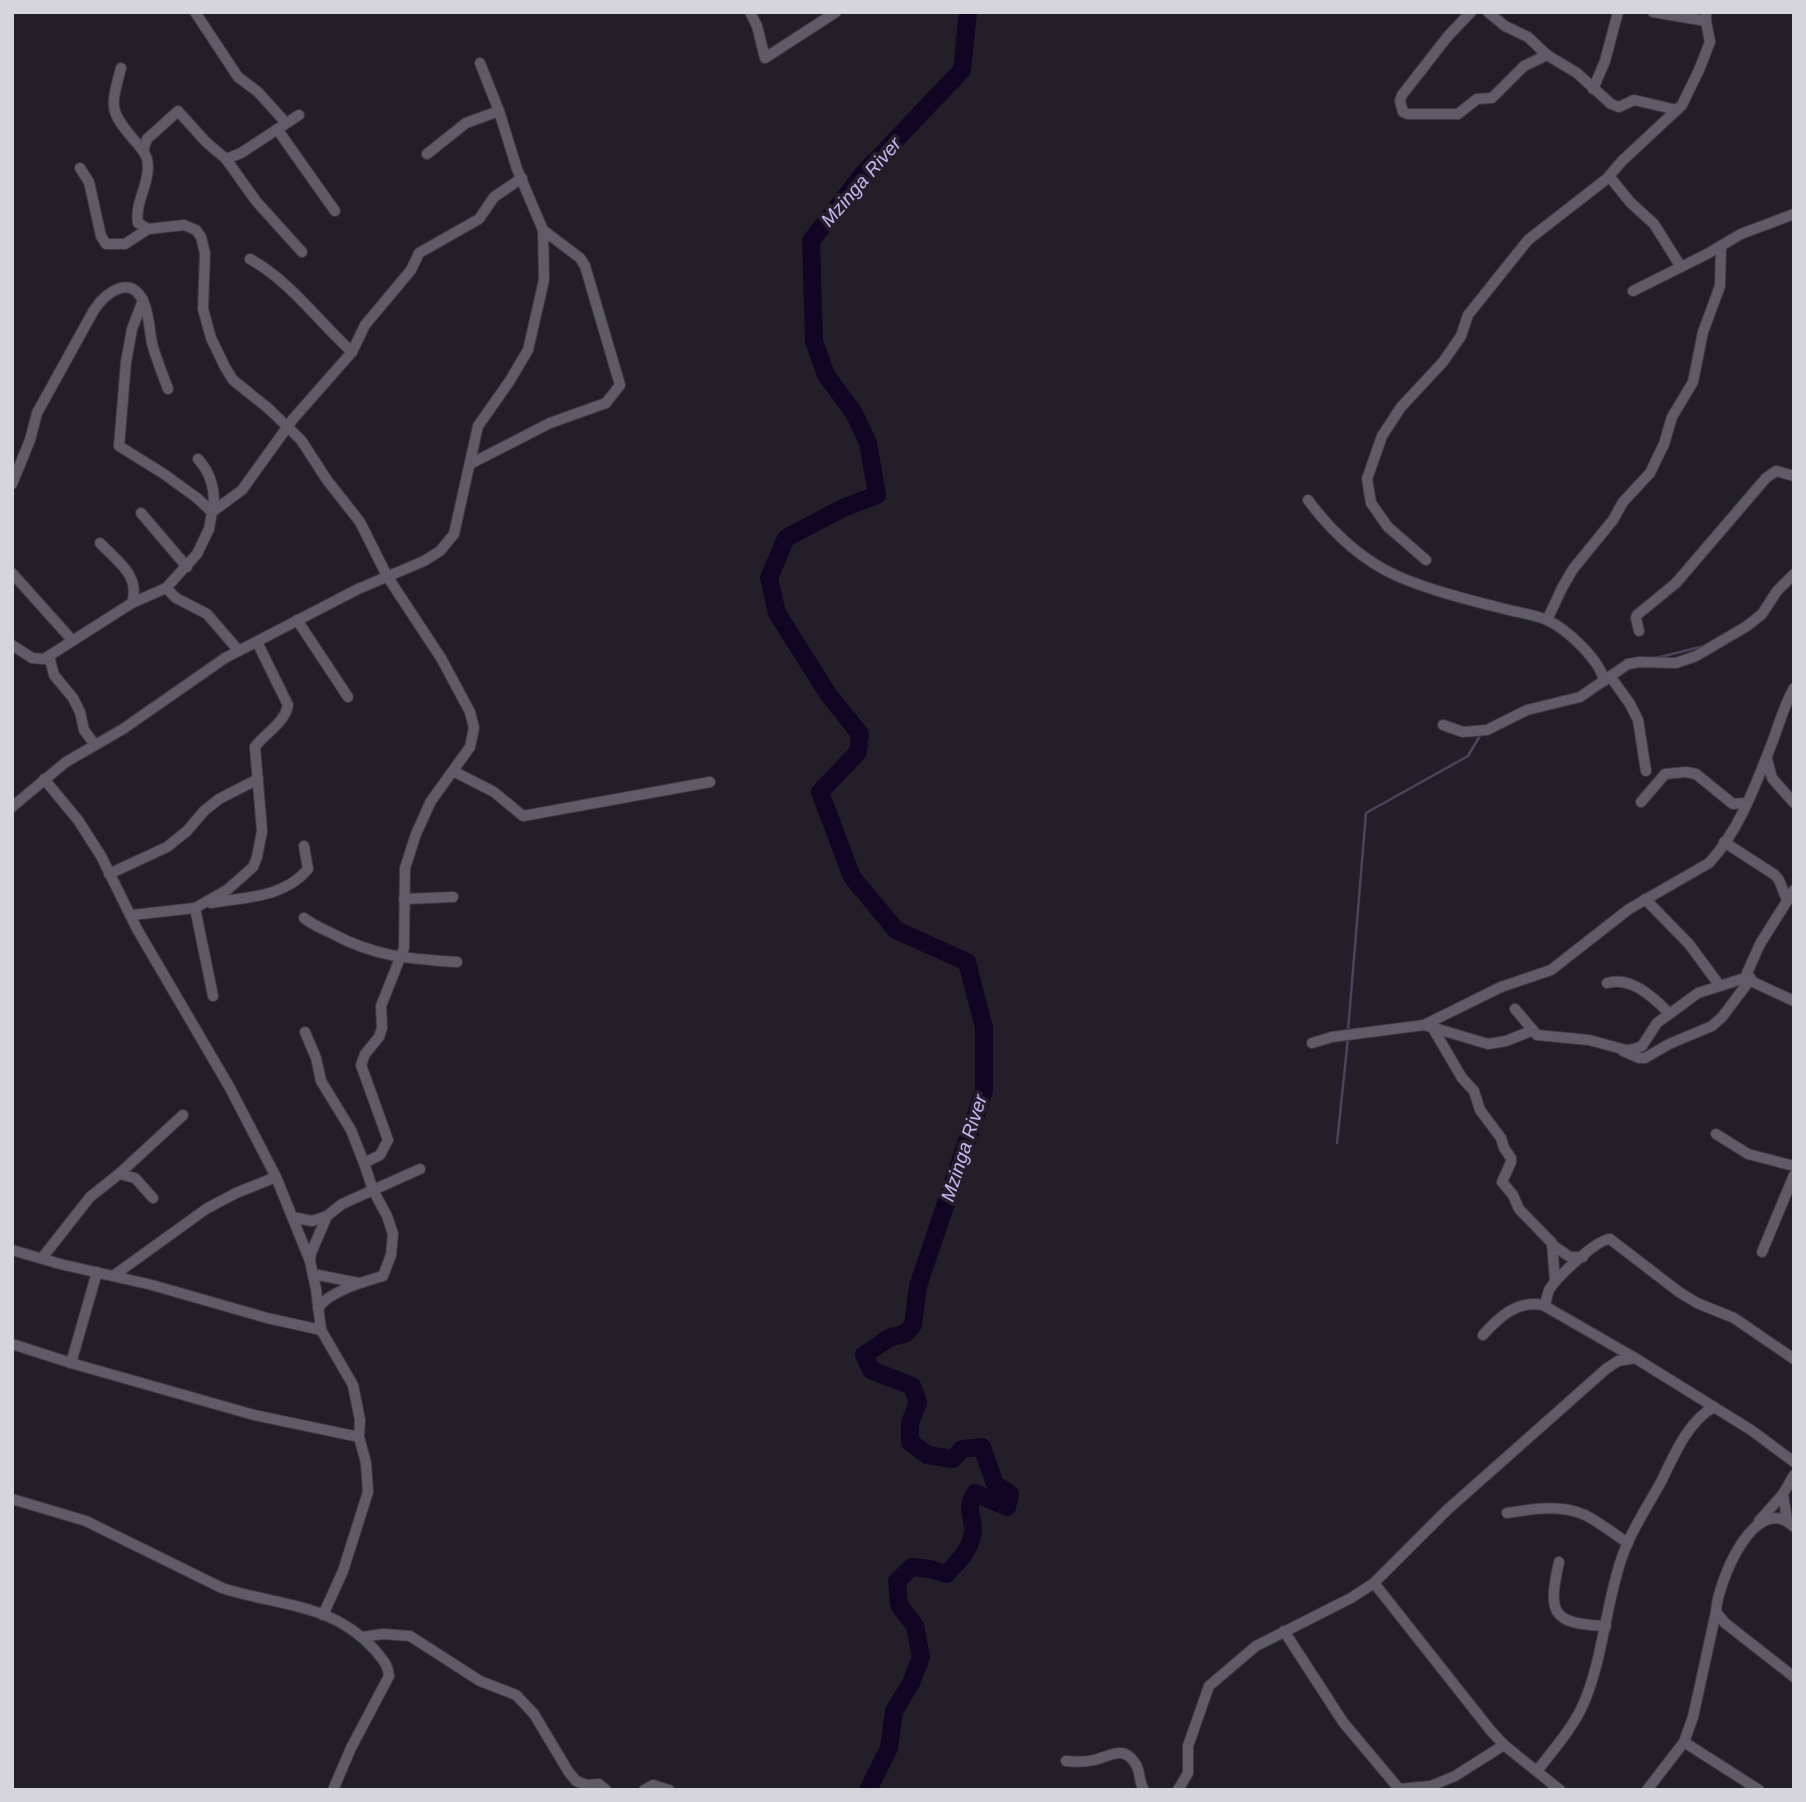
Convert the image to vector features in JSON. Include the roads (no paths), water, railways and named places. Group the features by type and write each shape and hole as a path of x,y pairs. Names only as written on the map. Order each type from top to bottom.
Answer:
{"street":[{"path":"195,12 238,77 258,92 335,211"},
{"path":"750,12 757,26 765,58 836,12"},
{"path":"1471,12 1448,36 1402,94 1400,101 1404,112 1458,114 1477,99 1492,98 1524,66 1547,55"},
{"path":"1488,12 1504,26 1528,37 1547,55 1577,73 1611,104 1619,107 1634,100 1677,110"},
{"path":"1593,89 1605,61 1618,12"},
{"path":"1426,560 1388,527 1371,503 1367,479 1382,436 1401,407 1443,362 1461,336 1468,315 1528,240 1609,177 1622,161 1677,110 1690,91 1710,42 1706,17 1653,12"},
{"path":"12,807 44,779 239,651 387,576 425,561 447,543 457,527 478,426 528,350 544,280 543,230 480,63"},
{"path":"121,68 113,97 114,114 143,150 148,171 137,220 143,228 149,229 184,225 196,230 201,237 205,253 202,300 211,338 233,380 301,440 327,480 360,522 387,576 441,657 473,722 473,739 463,758 431,801 415,834 405,868 404,948 381,1006 382,1028 379,1037 365,1054 361,1065 388,1140 380,1155 364,1163"},
{"path":"143,150 147,139 177,111 205,142 226,159 256,201 302,251"},
{"path":"427,154 466,123 499,111"},
{"path":"226,159 241,153 299,115"},
{"path":"80,168 89,182 101,236 106,244 125,244 149,229"},
{"path":"1609,177 1630,202 1654,224 1681,267"},
{"path":"212,512 242,491 288,427 352,352 365,325 411,270 419,253 479,219 494,197 522,178"},
{"path":"1633,291 1741,234 1794,214"},
{"path":"470,464 550,423 606,403 620,385 585,266 580,258 543,230"},
{"path":"1547,620 1573,569 1613,520 1623,502 1650,472 1664,443 1672,417 1693,382 1703,332 1720,286 1721,246"},
{"path":"250,259 284,282 329,332 352,352"},
{"path":"12,484 30,440 37,413 102,297 119,287 128,288 143,300 152,342 168,389"},
{"path":"143,300 132,329 126,362 119,446 164,474 212,512"},
{"path":"12,645 32,658 44,659 132,603 166,588 187,567 205,540 215,503 211,478 198,459"},
{"path":"1639,631 1637,615 1676,583 1766,478 1776,471 1794,476"},
{"path":"1308,500 1342,539 1398,576 1458,597 1547,620 1593,658 1634,710 1646,771"},
{"path":"141,513 187,567"},
{"path":"100,543 131,576 135,584 132,603"},
{"path":"12,573 72,640"},
{"path":"1443,725 1463,732 1487,730 1527,710 1580,697 1631,663 1676,663 1707,651 1762,614 1777,591 1794,575"},
{"path":"166,588 176,598 207,614 239,651"},
{"path":"297,620 348,697"},
{"path":"198,906 227,890 253,867 262,831 255,747 287,712 288,705 257,642"},
{"path":"50,656 54,675 73,698 84,730 95,745"},
{"path":"1312,1042 1428,1025 1501,987 1551,970 1645,899 1702,868 1716,855 1745,803 1794,688"},
{"path":"1766,756 1770,775 1794,803"},
{"path":"453,771 494,792 523,816 710,782"},
{"path":"1641,802 1665,774 1686,772 1696,774 1733,804 1745,803"},
{"path":"44,779 78,820 162,974 230,1088 276,1177 310,1257 321,1330 352,1381 360,1420 359,1437 366,1463 368,1492 343,1571 323,1615"},
{"path":"109,874 167,847 219,799 258,779"},
{"path":"1618,1047 1639,1058 1645,1058 1669,1044 1712,1026 1722,1017 1749,978 1752,957 1791,895 1774,875 1724,842"},
{"path":"132,915 198,906 284,889 308,869 304,846"},
{"path":"404,899 453,897"},
{"path":"1645,899 1689,944 1720,986"},
{"path":"198,906 213,996"},
{"path":"304,918 361,948 401,958 457,962"},
{"path":"1515,1009 1536,1035 1589,1040 1626,1050 1642,1046 1652,1027 1698,993 1720,986 1749,978 1794,1001"},
{"path":"1606,983 1619,980 1633,985 1669,1013"},
{"path":"1428,1025 1488,1044 1506,1041 1531,1031"},
{"path":"1428,1025 1462,1078 1474,1091 1480,1110 1501,1138 1511,1157 1502,1182 1520,1209 1554,1247 1570,1257 1583,1257"},
{"path":"305,1032 316,1058 321,1081 351,1130 393,1234 391,1255 383,1276 359,1283 326,1299 318,1308"},
{"path":"42,1258 90,1197 183,1115"},
{"path":"1716,1134 1748,1154 1794,1166"},
{"path":"310,1257 327,1216 334,1208 421,1169"},
{"path":"119,1174 135,1178 153,1198"},
{"path":"1762,1252 1794,1175"},
{"path":"113,1276 206,1209 276,1177"},
{"path":"292,1217 312,1221 327,1216"},
{"path":"1545,1306 1549,1290 1555,1282 1602,1240 1610,1239 1679,1292 1697,1303 1734,1318 1794,1359"},
{"path":"1554,1247 1555,1282"},
{"path":"12,1250 321,1330"},
{"path":"310,1257 329,1276"},
{"path":"71,1363 97,1272"},
{"path":"313,1273 359,1283"},
{"path":"1483,1335 1510,1310 1529,1304 1545,1306 1751,1430 1794,1462"},
{"path":"12,1344 254,1415 359,1437"},
{"path":"1178,1790 1188,1773 1188,1746 1209,1686 1256,1646 1352,1598 1374,1583 1447,1510 1606,1369 1618,1362 1635,1358"},
{"path":"1537,1770 1573,1723 1583,1705 1628,1543 1672,1459 1694,1425 1714,1407"},
{"path":"1647,1790 1684,1742 1693,1717 1720,1590 1737,1551 1783,1494 1794,1475"},
{"path":"1783,1494 1783,1506 1790,1524"},
{"path":"12,1499 86,1521 222,1588 244,1595 300,1605 362,1637 388,1665 389,1676 351,1748 333,1790"},
{"path":"1507,1513 1546,1508 1566,1509 1586,1515 1628,1543"},
{"path":"1756,1525 1769,1519 1790,1524"},
{"path":"1559,1562 1552,1596 1557,1612 1578,1623 1606,1626"},
{"path":"1374,1583 1504,1745 1560,1790"},
{"path":"1716,1612 1725,1623 1794,1677"},
{"path":"1284,1631 1343,1722 1400,1789 1431,1786 1455,1776 1504,1745"},
{"path":"362,1637 383,1634 410,1636 480,1681 516,1695 534,1714 576,1781 587,1786 599,1784 606,1790"},
{"path":"1684,1742 1759,1790"},
{"path":"1066,1761 1092,1760 1115,1751 1121,1752 1139,1769 1140,1784 1144,1790"},
{"path":"644,1790 653,1785 669,1790"}],"waterway":[{"name":"Mzinga River","path":"868,1790 889,1748 894,1711 911,1683 921,1657 915,1626 899,1605 897,1581 912,1567 946,1574 960,1560 970,1543 973,1531 970,1508 975,1493 1007,1507 1010,1494 995,1484 982,1447 962,1449 953,1459 927,1455 910,1442 910,1423 918,1402 912,1386 871,1370 864,1355 889,1338 906,1333 913,1325 918,1286 984,1091 984,1028 967,962 896,930 852,877 820,792 858,752 860,734 828,694 777,613 769,578 786,538 843,508 877,495 868,443 854,413 826,375 814,341 811,241 863,174 962,70 968,12"},
{"path":"1656,658 1704,646"},
{"path":"1348,1031 1366,813 1468,756 1481,734"},
{"path":"1337,1143 1348,1038"}]}
